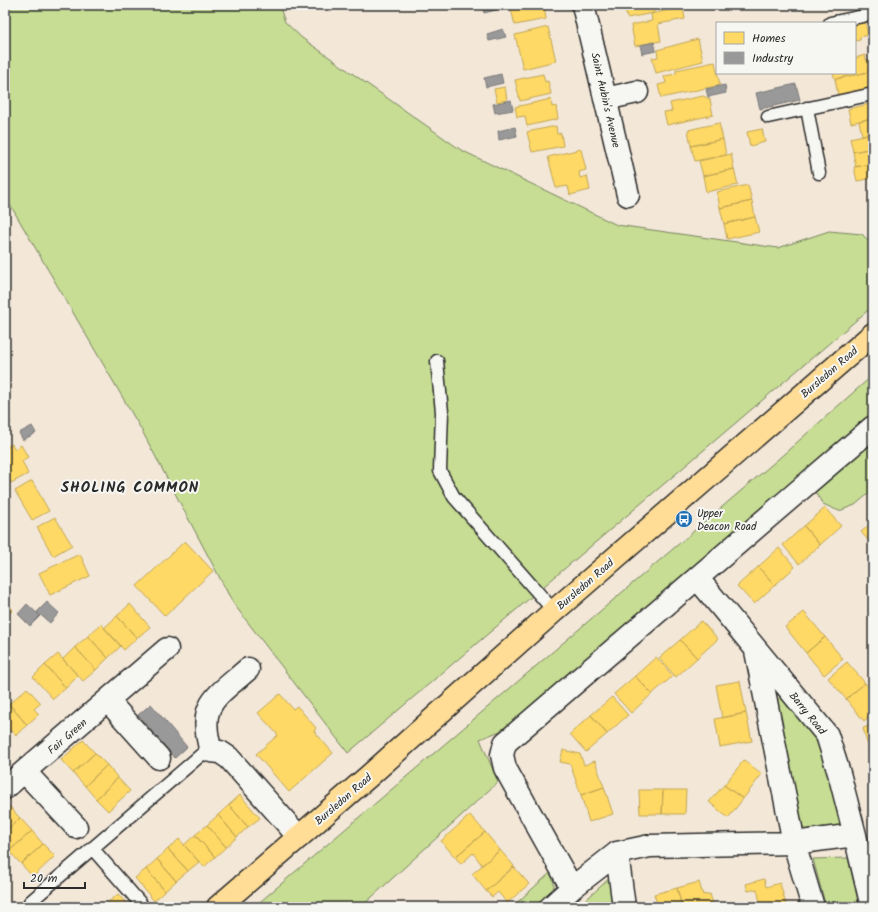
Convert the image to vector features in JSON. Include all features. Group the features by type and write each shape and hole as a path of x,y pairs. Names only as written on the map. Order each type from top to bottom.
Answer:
{"main road":[{"name":"Bursledon Road","path":"218,907 554,611 873,334"}],"street":[{"name":"Saint Aubin's Avenue","path":"583,5 628,195"},
{"path":"606,99 638,92"},
{"path":"572,888 505,768 502,755 505,743 698,579 873,427"},
{"name":"Barry Road","path":"698,579 826,735 839,773 872,907"},
{"name":"Barry Road","path":"755,648 794,843 813,907"},
{"name":"Fair Green","path":"5,788 167,649"},
{"path":"248,669 216,696 209,707 205,719 206,734 212,751 220,752 229,758 299,837"},
{"path":"108,701 159,758"},
{"path":"25,772 76,827"},
{"path":"551,907 572,888 617,853 650,846 794,843 855,835"},
{"path":"617,853 624,907"}],"lane":[{"path":"835,22 863,16 873,12"},
{"path":"768,117 873,94"},
{"path":"807,108 819,173"},
{"path":"437,361 442,412 440,471 454,497 554,611"},
{"path":"30,902 202,754 212,751"},
{"path":"92,848 142,904"}],"green space":[{"path":"5,5 279,5 285,22 302,38 461,150 617,225 778,248 829,231 862,234 873,246 873,306 348,753 233,603 141,429 5,196"},
{"path":"873,375 873,417 515,725 480,739 498,782 361,907 254,907 777,460"},
{"path":"873,440 873,490 855,505 839,511 823,504 815,492"},
{"path":"780,697 787,701 815,734 826,755 845,828 799,833 777,700"},
{"path":"848,858 859,905 848,907 826,907 813,859"},
{"path":"550,873 553,879 554,888 550,896 543,903 538,907 512,907"},
{"path":"613,875 617,907 578,907"}],"building: Homes":[{"path":"510,5 544,6 546,19 515,25"},
{"path":"624,5 652,5 654,13 627,18"},
{"path":"683,7 685,19 658,24 661,41 635,46 631,25 652,21 651,14"},
{"path":"865,21 868,35 860,37 860,40 856,41 856,24"},
{"path":"548,27 556,61 523,69 515,35"},
{"path":"698,39 703,61 656,73 652,58 658,57 657,50"},
{"path":"865,55 866,60 873,59 873,71 835,79 833,74 856,74 856,58"},
{"path":"715,62 716,74 718,74 720,85 661,98 658,85 666,83 664,76 676,74 676,70"},
{"path":"873,71 873,83 871,83 872,88 838,95 835,79"},
{"path":"543,74 545,82 548,81 551,94 520,101 515,80"},
{"path":"505,87 507,100 497,102 494,89"},
{"path":"703,96 710,99 713,115 667,125 664,112 672,111 670,103"},
{"path":"551,99 552,107 556,106 558,119 527,126 525,116 517,117 515,107"},
{"path":"873,103 873,118 851,123 848,109"},
{"path":"873,118 873,133 862,135 859,121"},
{"path":"719,123 723,139 691,146 688,130"},
{"path":"556,126 557,134 561,133 563,146 532,152 527,132"},
{"path":"762,129 765,142 750,146 747,132"},
{"path":"873,133 873,148 853,152 850,138"},
{"path":"723,139 726,155 695,161 691,146"},
{"path":"873,148 873,163 856,167 853,152"},
{"path":"581,149 586,170 579,172 580,178 587,176 590,190 570,195 568,186 556,188 548,157"},
{"path":"731,154 734,169 703,176 699,161"},
{"path":"873,163 873,178 857,181 854,167"},
{"path":"734,169 738,185 706,192 703,176"},
{"path":"748,185 752,201 720,208 717,192"},
{"path":"752,201 755,217 724,224 720,208"},
{"path":"755,217 759,232 727,239 724,224"},
{"path":"5,414 11,423 5,427"},
{"path":"12,444 15,449 21,445 28,457 22,461 28,474 11,483 5,472 5,448"},
{"path":"32,481 49,511 32,520 15,491"},
{"path":"825,508 841,526 820,545 804,526"},
{"path":"55,517 72,545 53,556 37,527"},
{"path":"873,522 873,546 861,532"},
{"path":"804,526 820,545 799,564 783,545"},
{"path":"185,541 213,571 165,616 137,586"},
{"path":"779,548 795,567 775,585 758,567"},
{"path":"80,554 90,576 50,595 39,573"},
{"path":"758,567 775,585 754,604 737,586"},
{"path":"5,600 13,610 5,617"},
{"path":"130,604 150,627 137,638 117,616"},
{"path":"804,612 825,637 806,653 785,627"},
{"path":"117,616 137,638 124,650 104,628"},
{"path":"701,621 718,639 697,658 680,640"},
{"path":"101,624 121,646 108,658 88,636"},
{"path":"88,636 108,658 96,670 75,647"},
{"path":"825,637 843,659 824,675 806,653"},
{"path":"680,640 697,658 676,677 659,658"},
{"path":"75,647 96,670 83,681 63,659"},
{"path":"58,654 78,676 66,688 45,665"},
{"path":"656,657 673,676 652,694 635,676"},
{"path":"847,662 865,683 846,699 828,678"},
{"path":"45,665 66,688 53,699 33,677"},
{"path":"635,676 652,694 631,713 614,694"},
{"path":"740,681 746,713 722,718 716,685"},
{"path":"865,683 873,693 873,713 864,721 846,699"},
{"path":"27,688 41,703 34,709 39,714 27,725 9,704"},
{"path":"280,694 293,709 297,706 316,728 314,731 333,753 289,792 256,754 278,735 258,713"},
{"path":"612,697 628,715 607,734 591,715"},
{"path":"9,704 27,725 16,735 11,730 5,735 5,707"},
{"path":"746,713 752,741 720,747 715,719"},
{"path":"591,715 607,734 586,752 570,734"},
{"path":"873,725 873,749 869,750 863,728"},
{"path":"83,740 95,753 73,773 61,760"},
{"path":"873,749 873,765 869,750"},
{"path":"563,750 580,754 584,765 595,761 604,787 581,795 570,764 560,762"},
{"path":"95,753 107,765 85,786 73,773"},
{"path":"744,760 762,774 743,799 724,785"},
{"path":"107,765 118,778 96,799 85,786"},
{"path":"118,778 130,791 108,811 96,799"},
{"path":"724,785 743,799 728,818 709,802"},
{"path":"604,787 613,814 589,822 581,795"},
{"path":"639,790 663,790 662,814 640,814"},
{"path":"663,790 686,790 685,814 662,814"},
{"path":"240,795 260,818 248,827 229,805"},
{"path":"8,805 20,818 5,832 5,808"},
{"path":"229,805 248,827 237,837 218,815"},
{"path":"218,815 237,837 226,847 207,825"},
{"path":"470,815 485,832 455,857 441,841"},
{"path":"20,818 32,831 9,851 5,847 5,832"},
{"path":"207,825 226,847 215,857 195,835"},
{"path":"32,831 43,844 21,864 9,851"},
{"path":"485,832 500,850 482,865 473,853 461,864 455,857"},
{"path":"195,835 215,857 204,867 184,845"},
{"path":"179,839 199,862 188,871 168,849"},
{"path":"43,844 55,856 33,877 21,864"},
{"path":"168,849 188,871 176,881 157,859"},
{"path":"500,850 514,866 486,891 472,874"},
{"path":"157,859 176,881 165,891 146,869"},
{"path":"514,867 529,884 507,903 498,892 492,897 486,891"},
{"path":"146,869 165,891 154,901 135,878"},
{"path":"764,879 766,887 780,883 786,905 761,907 757,889 748,891 746,884"},
{"path":"699,882 703,895 710,894 714,907 706,907 706,905 682,907 677,888"},
{"path":"677,888 682,907 658,907 654,894"},
{"path":"118,894 129,907 109,907 106,904"},
{"path":"453,902 457,907 447,907"}],"building: Industry":[{"path":"482,5 499,5 500,9 484,13"},
{"path":"503,29 506,37 489,41 487,34"},
{"path":"654,42 656,51 642,54 640,45"},
{"path":"501,74 503,83 486,87 484,78"},
{"path":"796,84 800,100 760,109 756,93"},
{"path":"725,85 726,93 708,97 706,89"},
{"path":"511,100 513,110 495,113 493,104"},
{"path":"515,127 517,136 499,140 498,131"},
{"path":"32,426 36,433 23,440 19,433"},
{"path":"47,602 59,613 50,623 37,612"},
{"path":"27,604 40,616 30,626 18,614"},
{"path":"151,704 187,747 175,758 138,715"}],"place":[{"name":"Upper Deacon Road","path":"684,519"}],"district":[{"name":"SHOLING COMMON","path":"130,487"}]}
